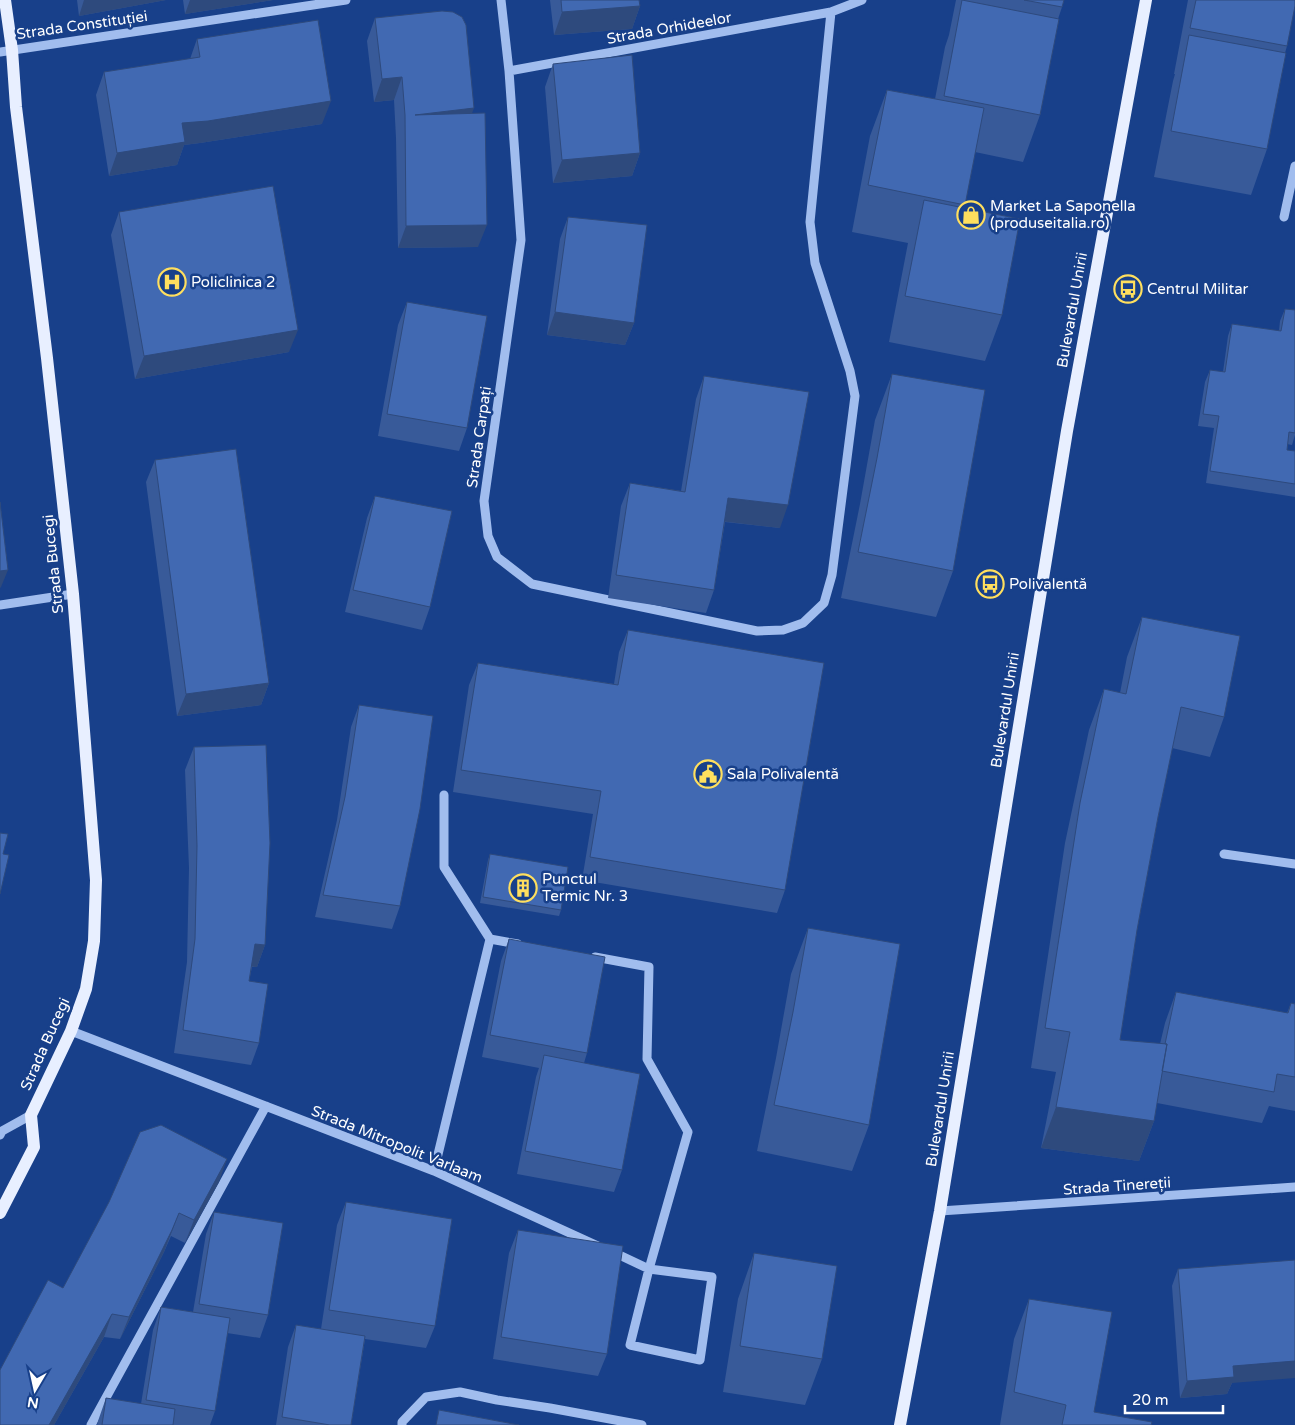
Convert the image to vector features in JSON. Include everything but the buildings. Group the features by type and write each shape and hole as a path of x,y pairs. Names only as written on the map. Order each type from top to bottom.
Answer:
{"main road":[{"name":"Strada Bucegi","path":"0,1213 34,1147 31,1115 71,1031 86,989 94,942 96,880 73,594 48,358 16,107 6,51 5,0"},
{"name":"Bulevardul Unirii","path":"900,1425 940,1211 1067,431 1146,0"}],"street":[{"name":"Strada Constituției","path":"6,51 346,0"},
{"name":"Strada Carpați","path":"501,0 509,71 522,240 484,501 488,536 497,557 532,584 757,631 783,630 804,623 824,603 832,575 855,396 850,371 815,263 810,222 831,12"},
{"name":"Strada Orhideelor","path":"509,71 831,12 862,0"},
{"path":"1284,217 1295,166"},
{"path":"0,605 73,594"},
{"path":"434,1171 490,940 444,867 444,795"},
{"path":"1224,854 1295,864"},
{"path":"490,940 528,946"},
{"path":"584,956 649,967 647,1059 688,1132 649,1269"},
{"name":"Strada Mitropolit Varlaam","path":"71,1031 434,1171 649,1269 712,1277 700,1360 630,1345 649,1269"},
{"path":"91,1425 266,1106"},
{"name":"Strada Bucegi","path":"0,1135 2,1131 31,1115"},
{"name":"Strada Tinereții","path":"940,1211 1295,1187"},
{"path":"402,1425 402,1422 426,1397 460,1392 642,1425"}],"place":[{"name":"Market La Saponella (produseitalia.ro)","path":"971,215"},
{"name":"Policlinica 2","path":"172,282"},
{"name":"Centrul Militar","path":"1128,289"},
{"name":"Polivalentă","path":"990,584"},
{"name":"Sala Polivalentă","path":"708,774"},
{"name":"Punctul Termic Nr. 3","path":"523,888"}]}
